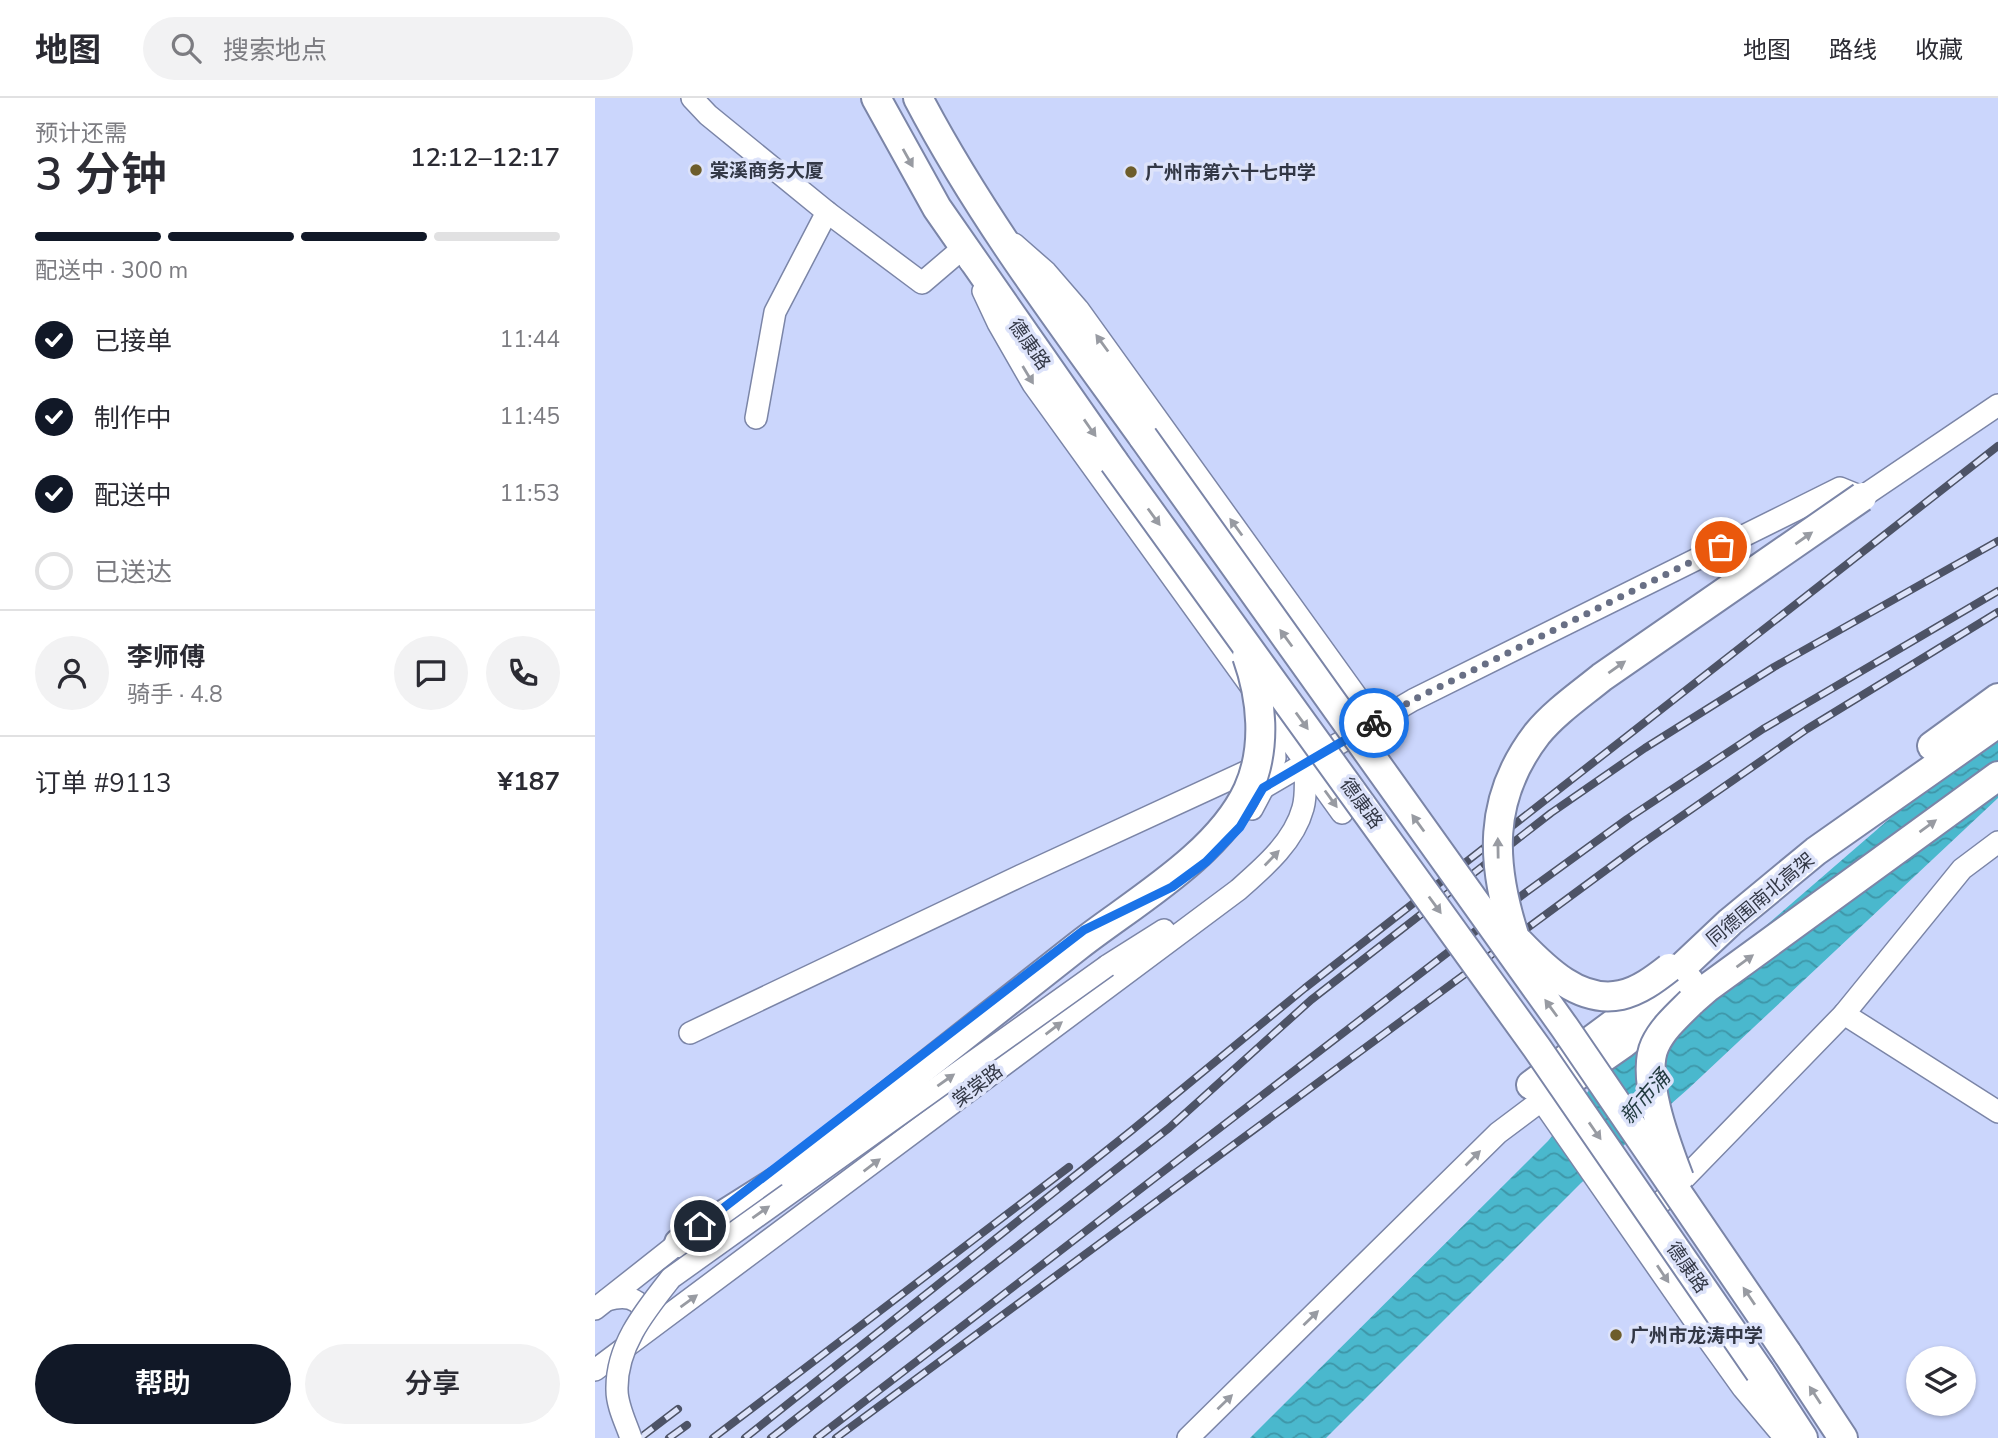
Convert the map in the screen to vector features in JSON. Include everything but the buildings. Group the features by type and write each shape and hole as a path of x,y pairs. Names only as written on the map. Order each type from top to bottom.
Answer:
{"main road":[{"name":"德康路","path":"876,98 910,163 964,248 1114,462 1537,1048 1761,1372 1803,1438"},
{"name":"德康路","path":"918,98 941,143 992,223 1565,1028 1693,1213 1843,1438"},
{"path":"1515,938 1498,876 1497,831 1503,796 1511,776 1538,733 1602,677 1862,497"},
{"path":"679,1242 790,1172 1113,919 1189,863 1228,824 1248,790 1261,747 1254,674 1244,648 1226,616"},
{"path":"1457,877 1540,964 1568,985 1595,996 1621,995 1645,985 1700,943 1828,826 1998,698"},
{"name":"同德围南北高架","path":"1822,859 1998,723"},
{"name":"同德围南北高架","path":"1542,1100 1616,1022 1679,970 1730,922 1998,745"},
{"path":"1693,1213 1671,1154 1651,1079 1654,1046 1663,1032 1707,988 1998,776"}],"street":[{"path":"692,98 708,115 827,212 922,283 964,248 998,323 1033,384 1342,813"},
{"path":"755,418 775,312 827,212"},
{"path":"992,223 1046,272 1078,309 1375,722"},
{"path":"1263,788 1300,756 1375,722 1425,694 1840,488 1862,497 1998,405"},
{"path":"1193,608 1259,558"},
{"path":"601,1304 1084,930 1172,887 1206,862 1240,827 1263,788 1275,758 1273,719"},
{"path":"690,1033 1275,758 1300,756"},
{"name":"棠棠路","path":"595,1370 1238,890 1277,854 1303,808 1300,756"},
{"path":"1633,1231 1844,1014 1962,869 1998,842"},
{"path":"631,1438 617,1391 622,1358 635,1325 671,1278 1107,966 1157,934 1238,890"},
{"path":"1844,1014 1998,1112"},
{"path":"1188,1438 1498,1133 1542,1100 1728,1368 1785,1438"},
{"path":"601,1304 627,1297 641,1306 646,1318 636,1340"}],"water":[{"name":"新市涌","path":"1998,742 1998,798 1688,1089 1581,1183 1326,1438 1250,1438 1548,1141 1620,1052 1895,814"}],"railway":[{"path":"745,1438 1131,1131 1305,988 1998,446"},
{"path":"771,1438 1169,1128 1311,1000 1551,813 1645,748 1774,667 1998,541"},
{"path":"817,1438 1525,893 1627,819 1763,729 1998,591"},
{"path":"836,1438 1640,845 1807,729 1998,612"},
{"path":"713,1438 1069,1167"},
{"path":"640,1438 678,1409"},
{"path":"669,1438 687,1425"}],"way so far":[{"path":"1374,723 1413,700 1721,547"}],"place":[{"name":"棠溪商务大厦","path":"696,170"},
{"name":"广州市第六十七中学","path":"1131,172"},
{"name":"广州市龙涛中学","path":"1616,1335"}],"route":[{"path":"700,1226 1084,930 1172,887 1206,862 1240,827 1263,788 1374,723"}]}
